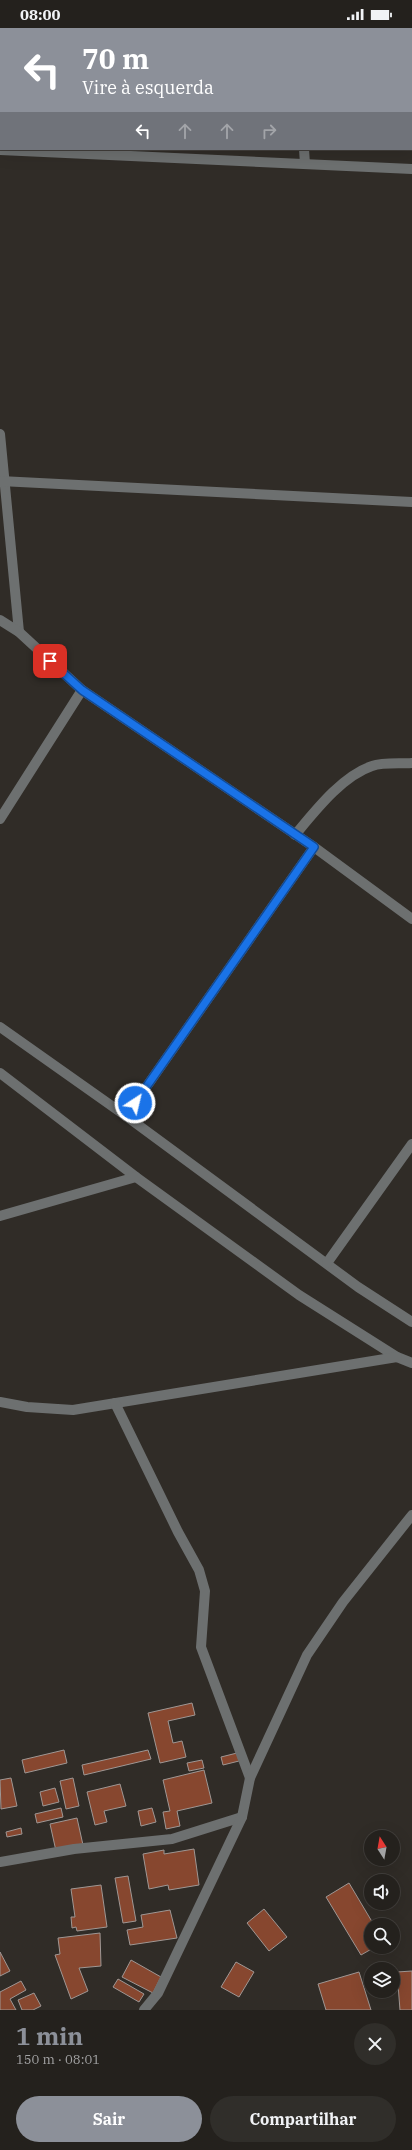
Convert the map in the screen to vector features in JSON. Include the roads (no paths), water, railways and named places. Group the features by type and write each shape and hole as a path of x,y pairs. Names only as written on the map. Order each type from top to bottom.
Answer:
{"street":[{"path":"0,150 412,169"},
{"path":"304,150 305,164"},
{"path":"0,434 3,481 19,632"},
{"path":"3,481 412,502"},
{"path":"0,620 19,632 82,690 314,847 412,919"},
{"path":"0,819 82,690"},
{"path":"295,835 324,800 350,778 372,766 412,763"},
{"path":"126,1116 314,847"},
{"path":"0,1027 126,1116 358,1287 412,1322"},
{"path":"0,1073 136,1177 299,1295 397,1357 412,1362"},
{"path":"327,1263 412,1144"},
{"path":"0,1216 136,1177"},
{"path":"0,1402 27,1408 73,1410 397,1357"},
{"path":"115,1403 178,1532 199,1570 205,1591 201,1648 250,1778"},
{"path":"144,2010 158,1993 242,1817 250,1778 307,1655 343,1602 412,1514"},
{"path":"0,1862 74,1849 172,1838 242,1817"}]}
